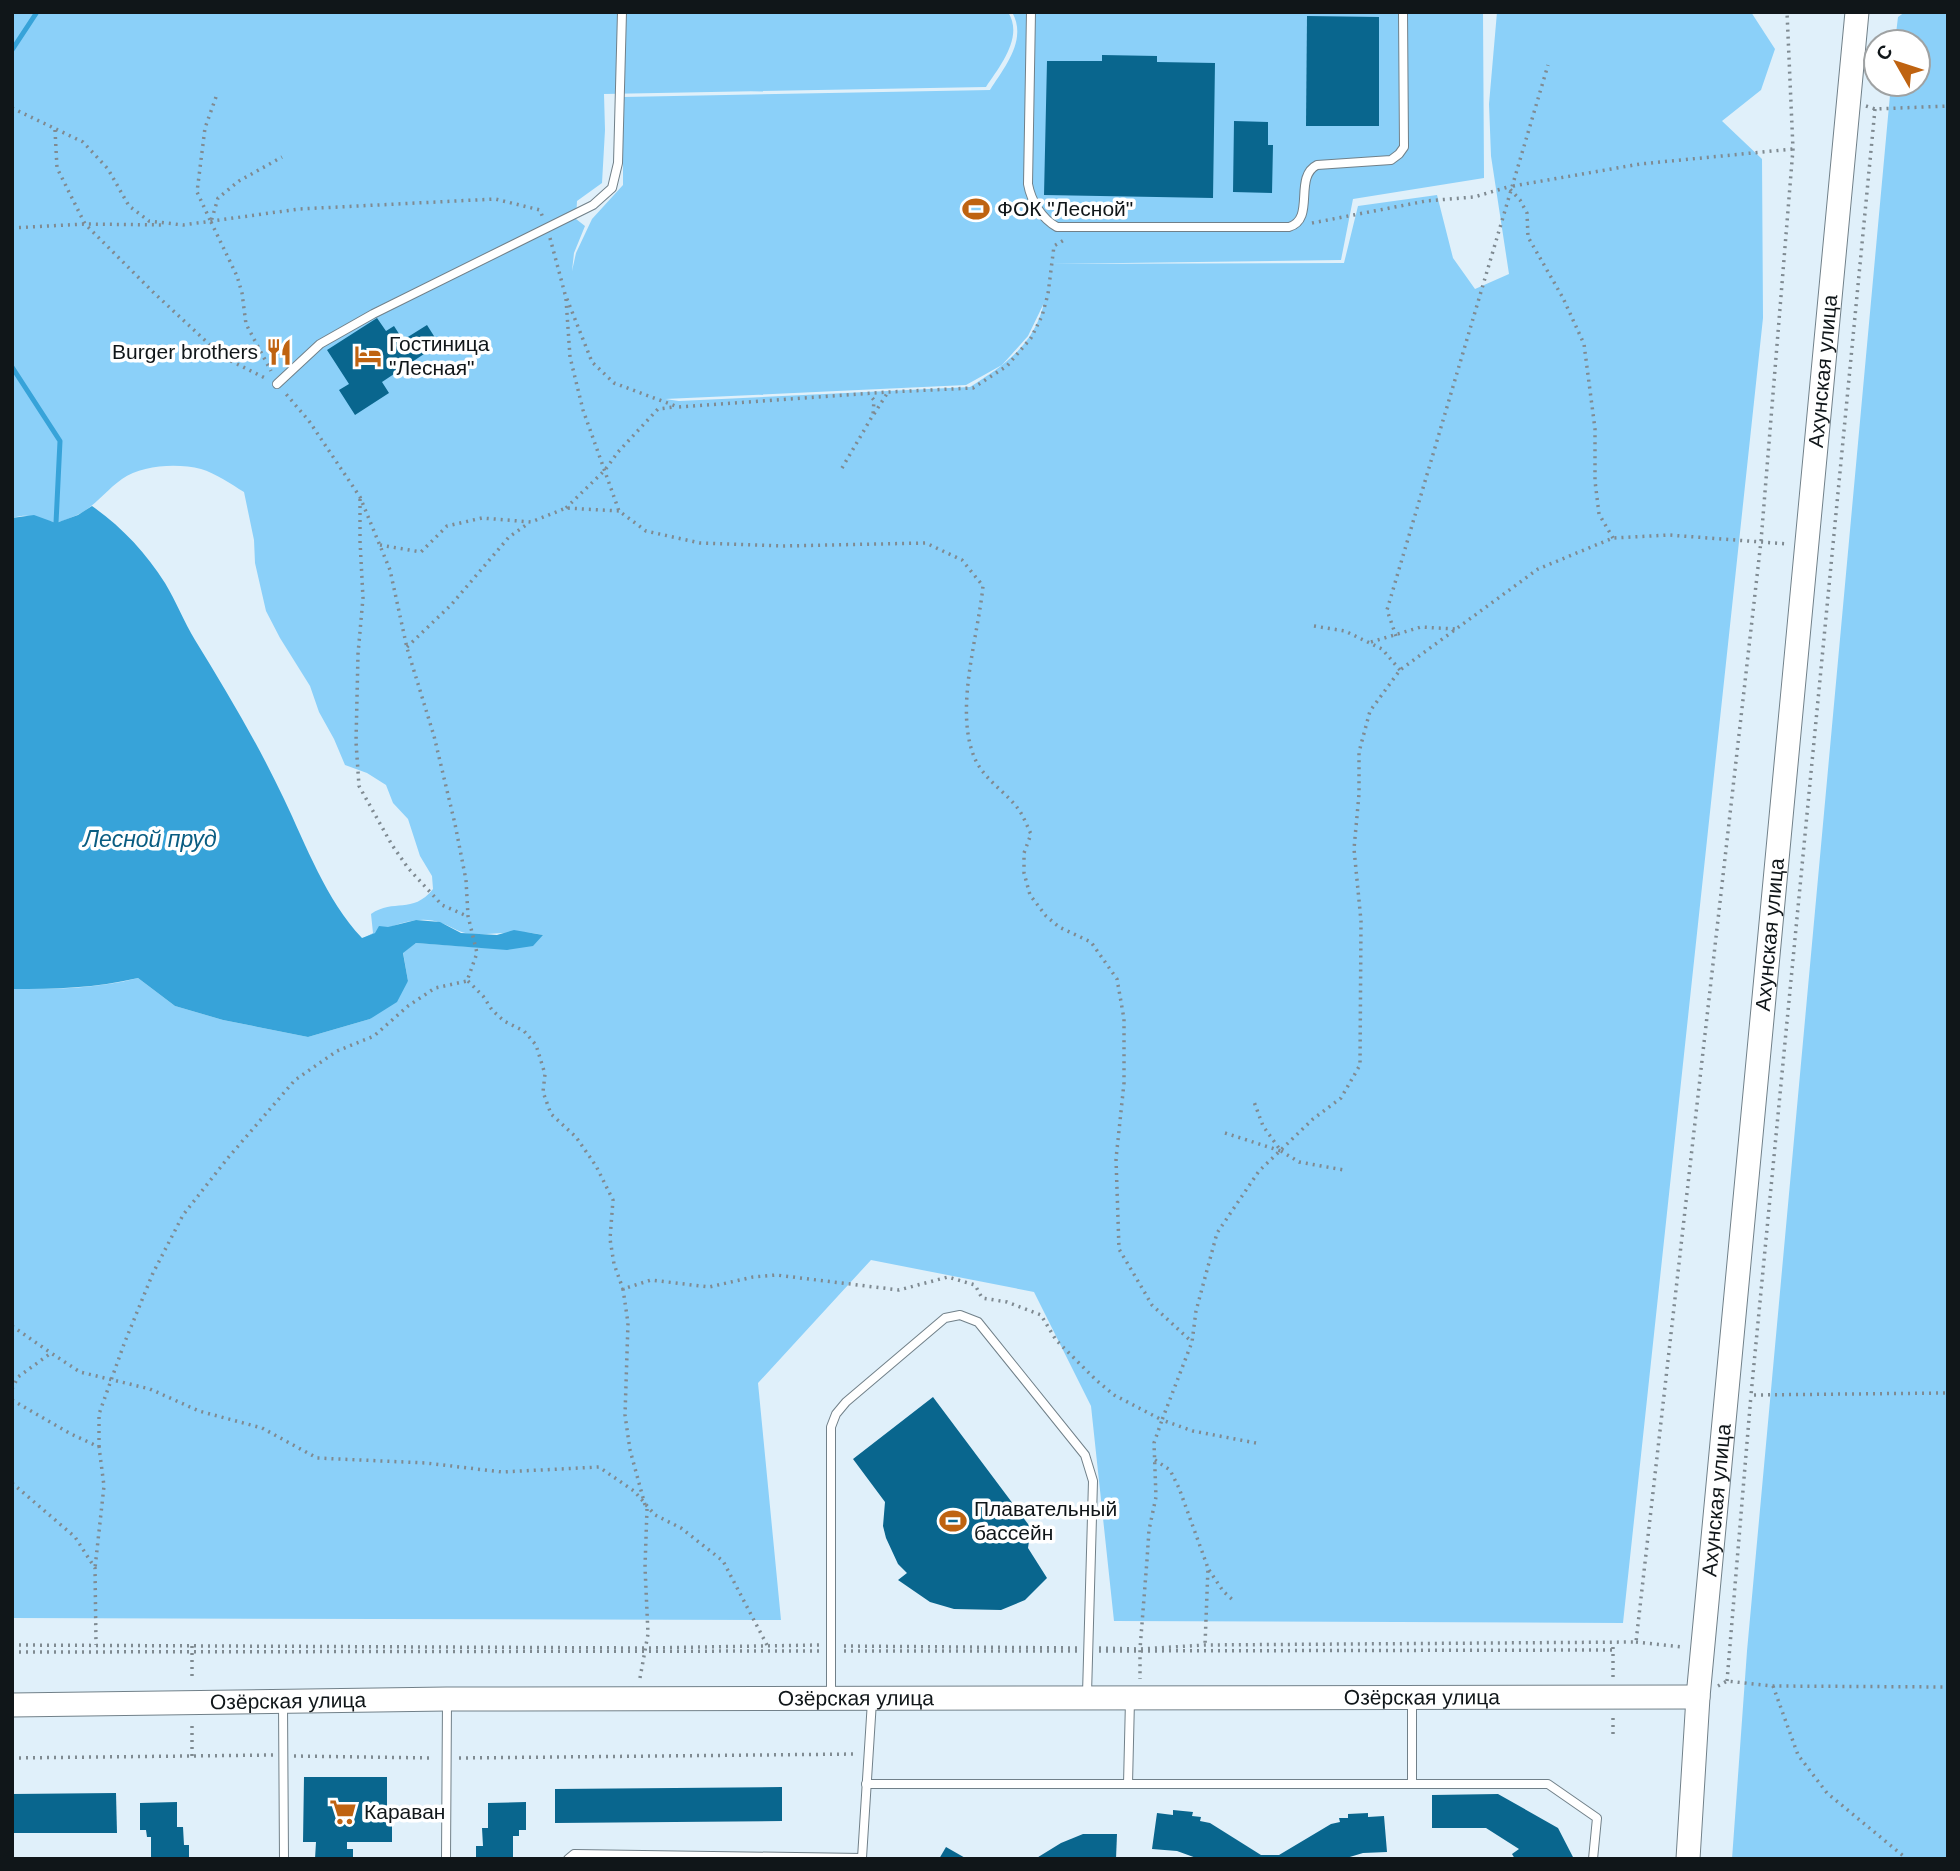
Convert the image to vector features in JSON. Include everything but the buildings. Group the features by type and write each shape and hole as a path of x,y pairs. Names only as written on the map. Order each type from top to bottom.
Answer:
{"main road":[{"name":"Ахунская улица","path":"1688,1859 1698,1697 1857,12"},
{"name":"Озёрская улица","path":"12,1705 447,1699 1698,1697"}],"lane":[{"path":"277,384 320,344 373,314 593,205 612,188 618,163 622,12"},
{"path":"1031,12 1028,184 1030,195 1048,222 1057,227 1297,225 1301,219 1306,176 1310,168 1317,165 1391,160 1404,146 1402,12"},
{"path":"831,1698 831,1427 836,1414 846,1402 945,1318 960,1315 978,1322 1085,1455 1093,1481 1087,1697"},
{"path":"1128,1784 1135,1697"},
{"path":"1412,1697 1412,1784"},
{"path":"568,1859 574,1854 862,1858 873,1698"},
{"path":"446,1859 447,1699"},
{"path":"283,1702 284,1859"},
{"path":"866,1784 1548,1784 1597,1818 1593,1859"}],"path":[{"path":"1088,1650 1205,1645 1636,1642 1760,541 1793,149 1787,12"},
{"path":"1396,636 1387,610 1548,65"},
{"path":"216,97 205,128 197,192 237,276 246,324 277,384 309,421 360,496 390,570 407,648 434,736 466,880 468,916 477,953 467,981"},
{"path":"1848,100 1875,109 1948,106"},
{"path":"13,108 83,142 108,169 129,206 149,221 183,225"},
{"path":"1727,1681 1751,1395 1875,109"},
{"path":"55,130 57,169 85,224 223,357 277,384"},
{"path":"1308,224 1426,201 1474,197 1640,164 1793,149"},
{"path":"211,222 218,198 239,181 282,156"},
{"path":"1510,188 1527,213 1528,237 1563,298 1584,344 1595,429 1595,481 1599,514 1613,538"},
{"path":"14,228 85,224 183,225 299,209 495,200 540,210 548,228 565,294 592,362 614,383 678,407"},
{"path":"407,648 451,605 509,537 531,522 566,508 605,470 658,409 973,388 1007,366 1031,338 1042,316 1048,294 1054,246 1064,239"},
{"path":"565,294 570,357 583,410 619,511"},
{"path":"842,468 888,392"},
{"path":"869,394 874,400 873,415"},
{"path":"360,496 363,598 358,654 356,742 359,786 408,868 442,905 468,916"},
{"path":"566,508 619,511 646,531 700,543 782,546 926,543 962,560 983,586 980,621 968,678 967,734 977,762 999,791 1018,809 1031,834 1024,853 1024,873 1030,895 1059,928 1091,942 1117,979 1124,1032 1124,1083 1116,1159 1119,1249 1152,1305 1192,1342"},
{"path":"380,545 421,552 447,526 482,518 531,522"},
{"path":"1135,1697 1149,1530 1156,1497 1154,1443 1192,1342 1196,1311 1217,1233 1259,1171 1314,1119 1341,1098 1360,1065 1362,921 1354,849 1359,794 1359,752 1370,711 1400,670 1538,569 1613,538 1669,536 1806,546"},
{"path":"1314,626 1345,631 1382,649 1400,670"},
{"path":"1369,643 1421,627 1457,629"},
{"path":"467,981 483,996 492,1010 504,1021 524,1031 536,1045 545,1074 543,1091 551,1114 576,1137 596,1166 613,1200 610,1239 614,1264 623,1289 628,1324 625,1415 629,1450 646,1506 648,1634 638,1699"},
{"path":"96,1645 95,1568 104,1486 99,1447 100,1414 124,1344 153,1273 184,1215 227,1159 295,1080 337,1051 374,1036 408,1006 435,988 467,981"},
{"path":"1253,1099 1263,1126 1281,1151"},
{"path":"1225,1133 1281,1151 1299,1162 1344,1170"},
{"path":"623,1289 651,1280 709,1287 776,1275 899,1290 948,1277 975,1285 982,1298 1007,1302 1041,1314 1056,1340 1114,1395 1162,1420 1193,1431 1256,1443"},
{"path":"12,1326 80,1372 150,1389 199,1412 262,1428 317,1458 426,1463 502,1472 599,1467 634,1491 654,1516 681,1528 723,1561 767,1645"},
{"path":"12,1389 18,1377 51,1353"},
{"path":"1751,1395 1948,1393"},
{"path":"12,1400 99,1447"},
{"path":"1154,1460 1170,1470 1208,1569 1223,1591 1235,1602"},
{"path":"12,1483 75,1537 95,1568"},
{"path":"1205,1645 1208,1569"},
{"path":"12,1646 644,1650 767,1645 831,1648"},
{"path":"192,1646 192,1681"},
{"path":"12,1652 831,1648 1613,1650"},
{"path":"1698,1697 1727,1681 1773,1686 1948,1686"},
{"path":"1773,1686 1798,1755 1827,1793 1907,1859"},
{"path":"192,1723 192,1756"}],"shaded area":[{"path":"12,12 1008,12 1012,22 1012,41 986,87 604,94 602,183 577,201 576,219 585,226 574,253 572,271 576,253 592,219 623,185 623,97 990,90 1016,43 1016,22 1012,12 1483,12 1484,178 1353,199 1341,260 1048,264 1344,263 1358,206 1437,195 1453,258 1475,289 1509,274 1491,156 1489,104 1497,12 1751,12 1775,49 1761,90 1722,121 1762,159 1763,318 1623,1623 1114,1621 1091,1406 1034,1292 871,1260 758,1383 781,1620 12,1618 12,989 91,986 138,978 175,1006 223,1020 308,1037 370,1019 408,981 403,952 416,943 487,948 543,935 516,932 472,934 431,920 421,920 401,923 362,939 373,933 371,914 379,909 418,902 433,889 432,876 420,856 408,819 393,803 386,785 367,773 345,765 319,712 310,686 266,611 244,492 201,469 160,466 130,474 88,509 59,522 25,516 12,518","holes":["1044,303 1033,331 1016,352 1002,365 1028,336","1001,365 970,387 679,401 665,399 966,385"]},
{"path":"1905,12 1948,12 1948,1859 1732,1859 1747,1651 1890,98 1932,98 1932,28 1897,28 1898,17"}],"water":[{"name":"Лесной пруд","path":"92,506 133,541 165,583 264,758 327,889 362,938 375,933 379,926 388,927 416,920 440,922 461,933 497,935 514,930 543,935 533,946 507,950 416,943 403,953 408,981 397,1002 370,1019 308,1037 223,1020 175,1006 138,978 75,987 12,989 12,518 34,515 56,523 78,515"}],"waterway":[{"path":"12,50 37,12"},
{"path":"12,367 60,441 56,523"}],"place":[{"name":"ФОК \"Лесной\"","path":"976,209"},
{"name":"Burger brothers","path":"279,352"},
{"name":"Гостиница \"Лесная\"","path":"368,356"},
{"name":"Плавательный бассейн","path":"953,1521"},
{"name":"Караван","path":"343,1812"}]}
